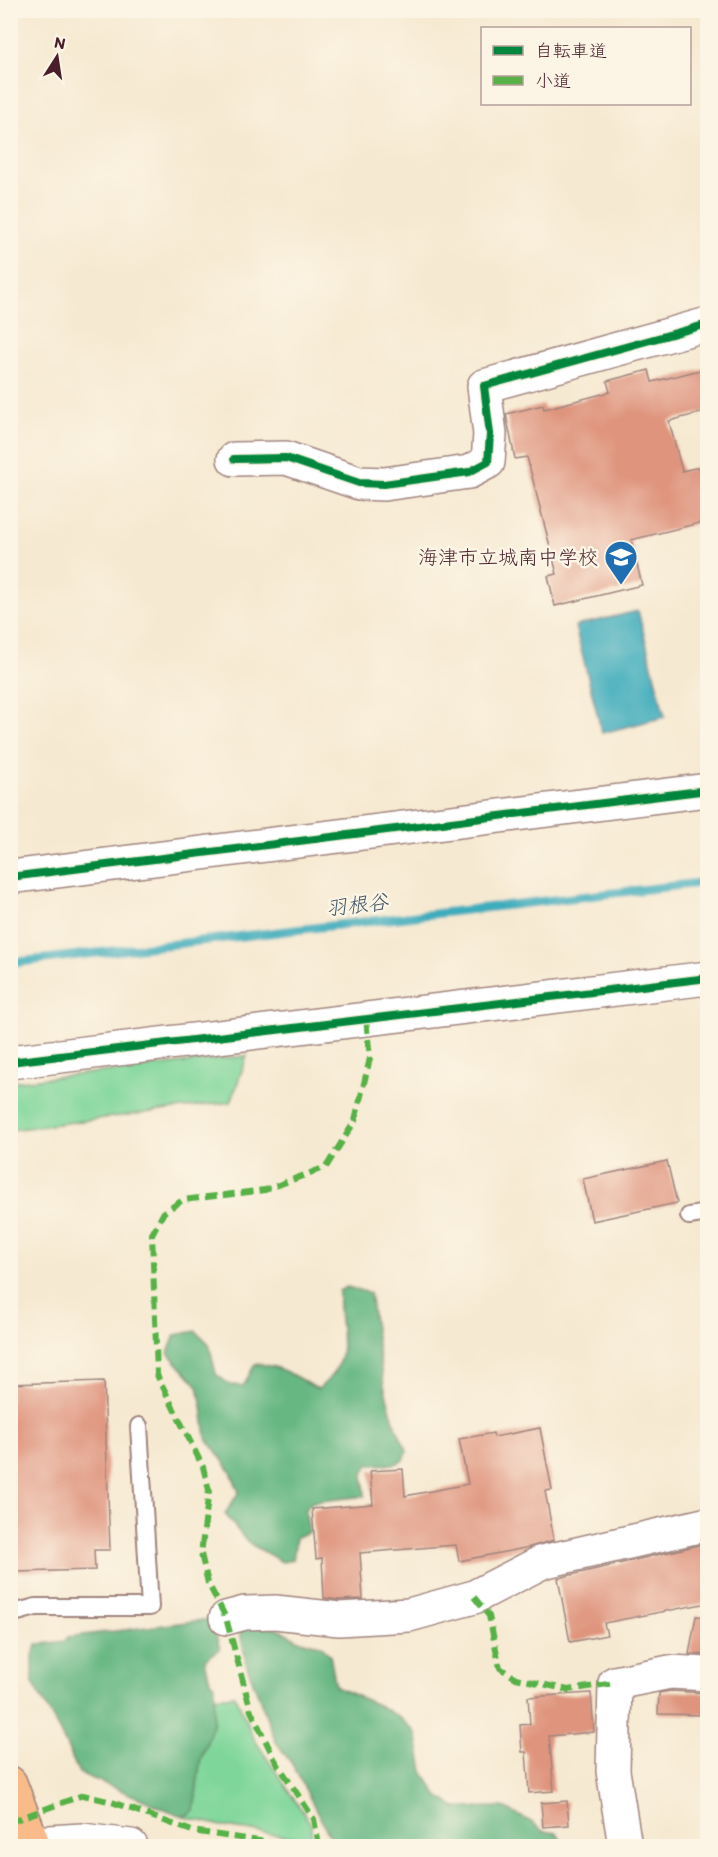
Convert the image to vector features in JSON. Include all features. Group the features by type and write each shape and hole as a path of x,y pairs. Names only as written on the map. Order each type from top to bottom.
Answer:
{"highway":[{"path":"10,1783 33,1845"}],"street":[{"path":"234,459 286,459 359,483 384,484 469,472 488,462 490,434 484,386 708,324"},
{"path":"10,877 708,790"},
{"path":"10,1062 708,978"},
{"path":"226,1618 245,1613 275,1612 339,1619 409,1615 474,1597 542,1562 708,1524"},
{"path":"625,1846 613,1771 615,1683 670,1672 708,1674"},
{"path":"33,1845 82,1840 131,1846"}],"lane":[{"path":"689,1216 708,1213"},
{"path":"10,1614 36,1607 150,1607 139,1426"}],"green space":[{"path":"247,1056 231,1102 11,1130 11,1082"},
{"path":"347,1287 370,1293 386,1393 398,1432 407,1450 404,1460 395,1464 368,1465 363,1474 365,1496 312,1502 305,1510 309,1532 296,1537 293,1560 282,1562 247,1542 225,1514 239,1492 231,1472 206,1437 198,1386 168,1353 175,1335 196,1331 209,1344 216,1374 230,1385 243,1386 255,1364 280,1369 318,1389 330,1378 341,1355 339,1291"},
{"path":"211,1619 220,1649 205,1660 210,1681 215,1685 213,1724 200,1762 194,1810 184,1817 79,1773 33,1683 33,1656 36,1645 65,1641 68,1637"},
{"path":"242,1623 271,1625 301,1641 321,1645 330,1655 336,1687 380,1706 401,1719 416,1733 423,1771 436,1794 455,1808 502,1807 543,1831 557,1833 561,1839 559,1846 335,1846 292,1764 276,1742 247,1666 240,1632"},
{"path":"235,1695 254,1739 311,1824 311,1840 226,1827 184,1817 194,1810 200,1762 213,1724 214,1697"}],"water":[{"path":"638,611 665,717 602,733 575,626"}],"building":[{"path":"708,368 708,411 669,421 682,471 708,465 708,521 631,540 642,585 555,606 548,576 557,574 527,457 515,459 506,414 543,405 544,409 610,392 607,381 649,370 652,382"},
{"path":"667,1161 677,1203 592,1221 583,1179"},
{"path":"104,1381 110,1550 94,1550 95,1570 15,1572 10,1556 10,1384"},
{"path":"540,1428 552,1490 545,1491 554,1540 459,1561 456,1545 360,1553 363,1599 324,1598 322,1558 316,1559 312,1509 373,1504 370,1471 403,1469 405,1496 468,1484 459,1439 493,1433 494,1437"},
{"path":"708,1543 708,1603 604,1623 607,1635 570,1642 558,1578"},
{"path":"696,1616 708,1617 708,1655 689,1654"},
{"path":"671,1691 708,1693 708,1715 658,1714 659,1693"},
{"path":"591,1693 594,1732 549,1736 554,1791 529,1793 526,1752 522,1752 520,1725 530,1724 528,1697"},
{"path":"567,1801 569,1825 543,1827 541,1803"}],"waterway":[{"name":"羽根谷","path":"10,963 708,882"}],"marked path":[{"path":"319,1846 314,1819 275,1760 251,1711 226,1618 208,1583 201,1554 209,1490 203,1467 157,1375 152,1234 164,1212 183,1200 265,1190 326,1167 355,1121 370,1058 366,1019"},
{"path":"474,1597 489,1616 500,1668 516,1678 568,1690 615,1683"},
{"path":"10,1822 83,1795 112,1802 192,1831 293,1846"}],"cycle path":[{"path":"234,459 286,458 359,483 384,484 469,472 488,462 490,434 484,386 708,324"},
{"path":"10,877 708,790"},
{"path":"10,1062 708,978"}],"place":[{"name":"海津市立城南中学校","path":"621,586"}]}
